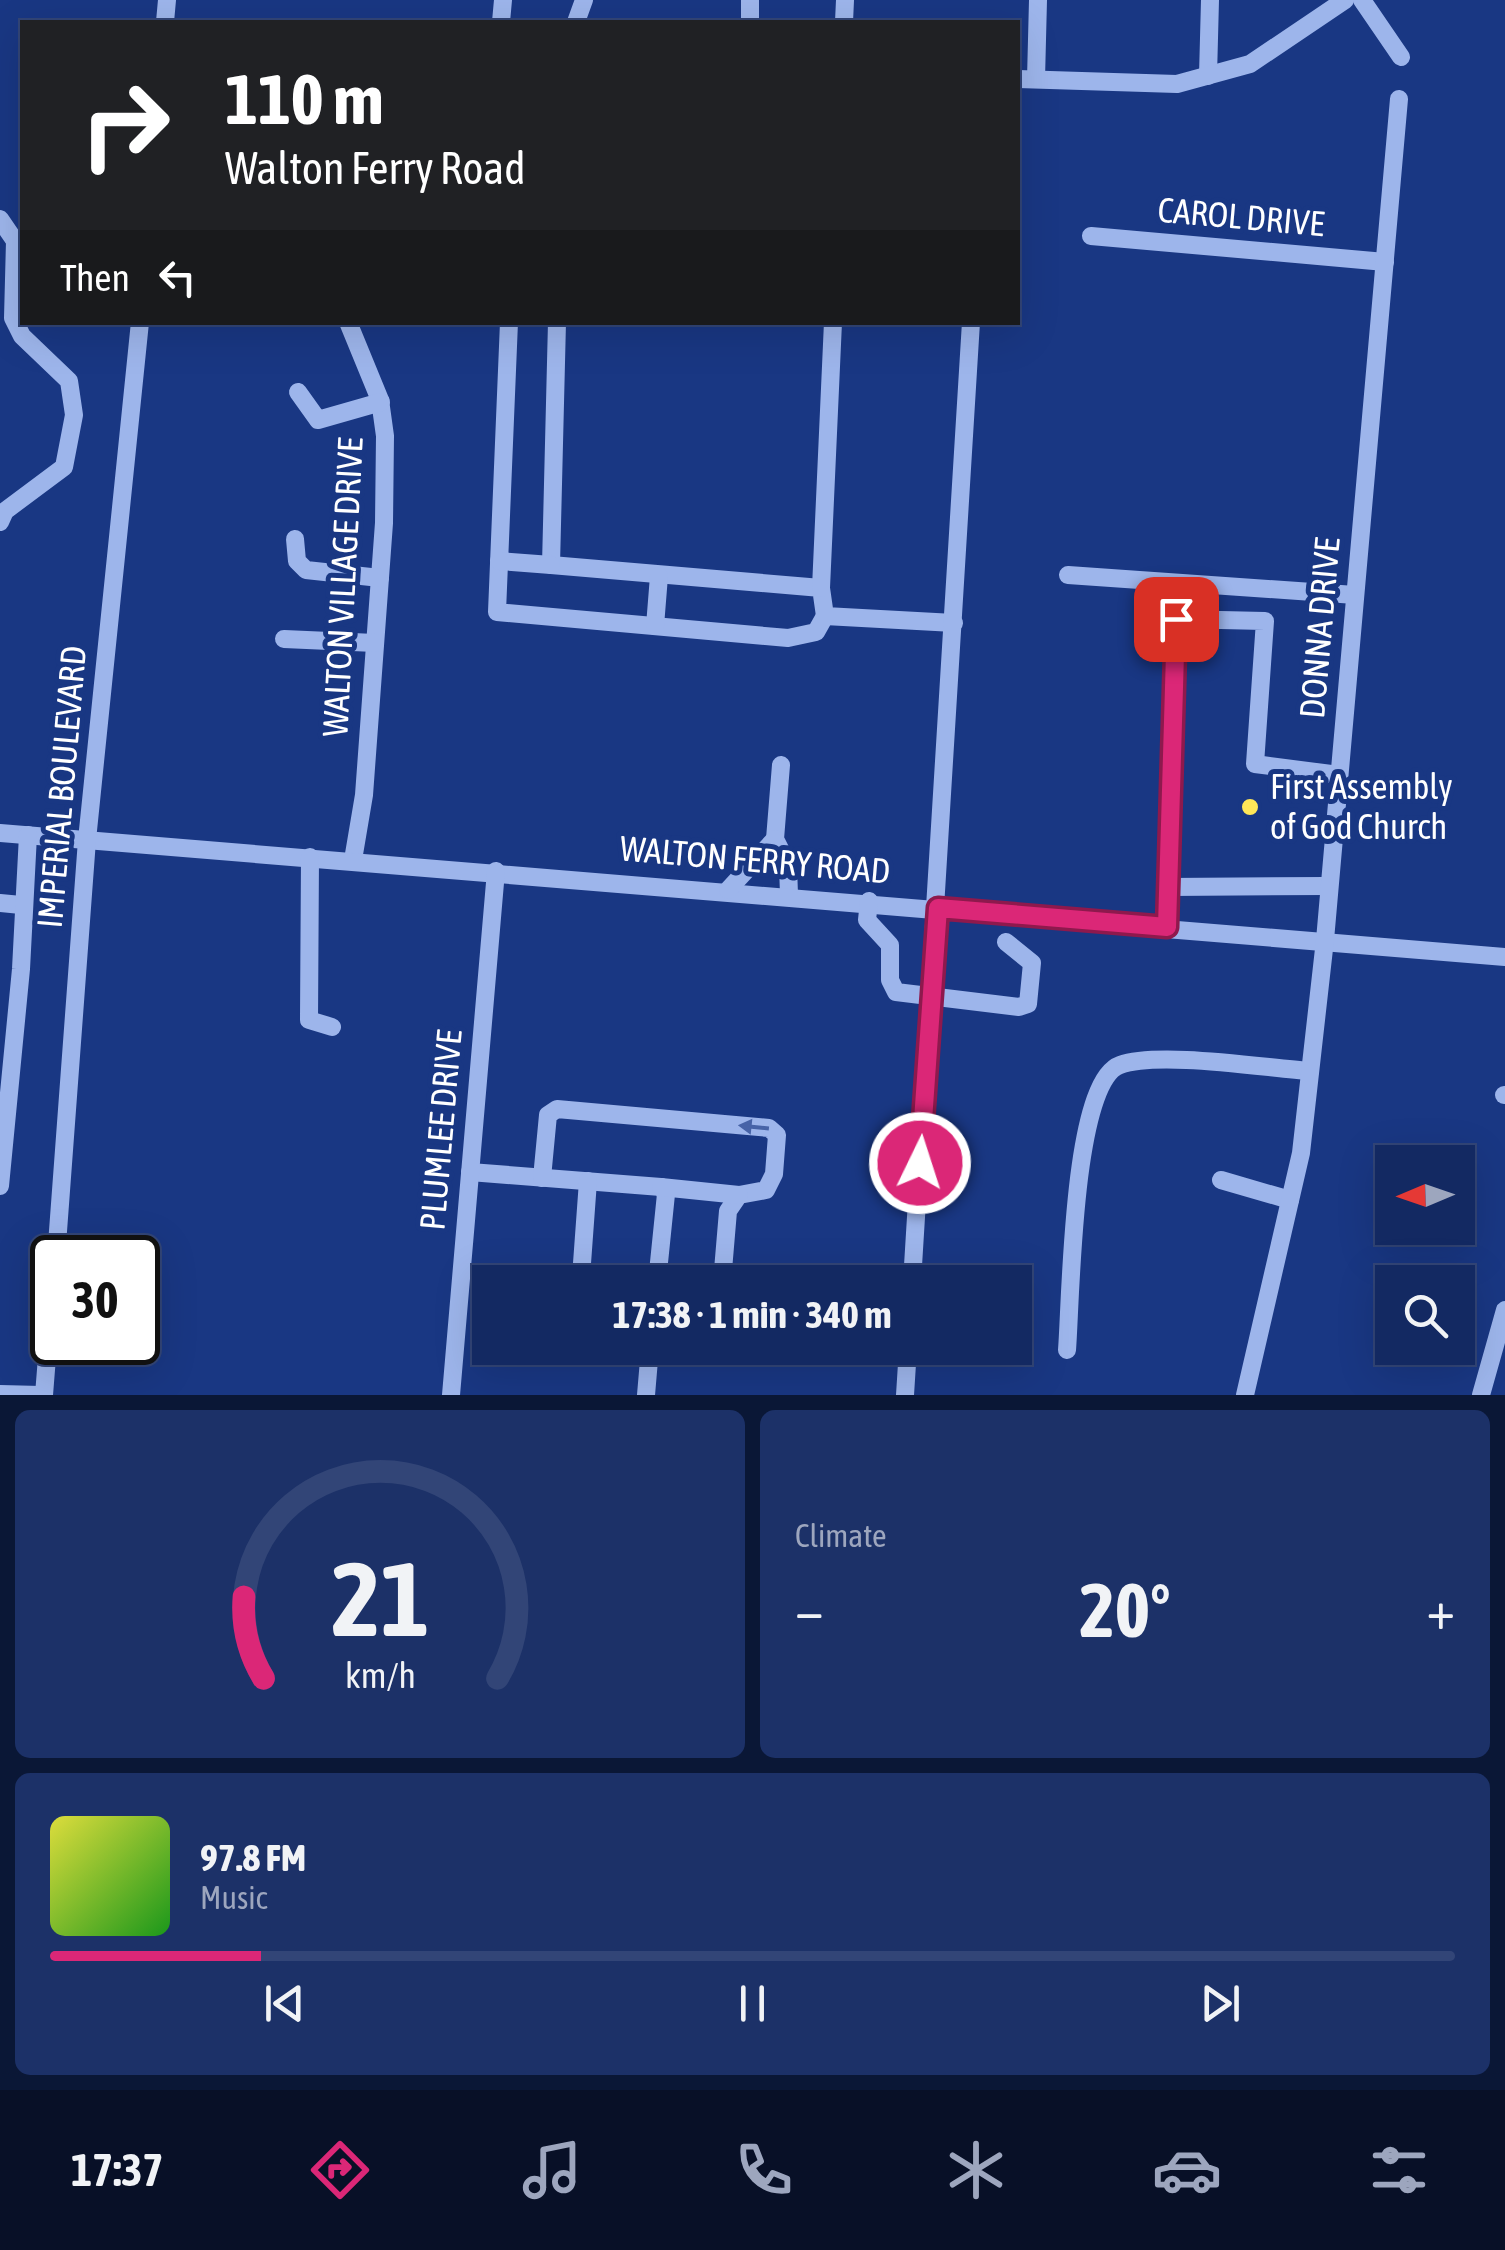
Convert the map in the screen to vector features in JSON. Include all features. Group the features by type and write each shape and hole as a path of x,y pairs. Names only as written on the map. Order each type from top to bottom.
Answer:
{"street":[{"path":"1038,0 1027,79 1177,84 1250,64 1346,0"},
{"path":"1208,76 1210,0"},
{"path":"1362,0 1401,57"},
{"name":"DONNA DRIVE","path":"1245,1395 1301,1152 1325,940 1399,100"},
{"path":"0,220 15,241 13,318 22,336 69,381 75,404 64,467 5,511 0,522"},
{"name":"CAROL DRIVE","path":"1091,236 1384,262"},
{"name":"IMPERIAL BOULEVARD","path":"58,1235 87,840 140,325"},
{"name":"WALTON VILLAGE DRIVE","path":"349,325 380,402 385,436 380,578 364,795 352,860"},
{"path":"509,325 497,612 788,638 816,632 825,616 821,588 833,325"},
{"path":"551,565 557,325"},
{"path":"913,1265 971,325"},
{"path":"298,392 318,420 380,402"},
{"path":"295,539 297,561 306,570 380,578"},
{"path":"499,562 821,588"},
{"path":"1068,575 1355,595"},
{"path":"654,626 660,576"},
{"path":"1237,621 1238,586"},
{"path":"825,616 954,623"},
{"path":"1167,927 1176,619 1266,622 1255,764 1340,774"},
{"path":"284,640 375,643"},
{"path":"781,765 775,839 788,866 789,895"},
{"name":"WALTON FERRY ROAD","path":"0,833 870,901 1505,957"},
{"path":"0,1186 21,969 21,906 28,835"},
{"path":"728,890 775,839"},
{"path":"310,857 310,1020 332,1027"},
{"name":"PLUMLEE DRIVE","path":"452,1395 496,871"},
{"path":"1168,887 1328,886"},
{"path":"870,901 870,928 890,945 893,989 1019,1008 1028,1004 1032,963 1006,942"},
{"path":"0,903 21,906"},
{"path":"1067,1350 1084,1147 1103,1076 1120,1065 1154,1062 1310,1070"},
{"path":"470,1172 739,1195 766,1190 774,1174 778,1135 769,1128 557,1109 548,1115 542,1178"},
{"path":"1222,1180 1290,1200"},
{"path":"582,1265 588,1181"},
{"path":"659,1265 666,1194 662,1187"},
{"path":"723,1265 728,1210 739,1195"},
{"path":"1480,1395 1505,1310"},
{"path":"0,1394 42,1395 45,1365"},
{"path":"646,1395 649,1365"},
{"path":"905,1395 907,1365"}],"place":[{"name":"First Assembly of God Church","path":"1250,807"}],"route":[{"path":"920,1163 938,908 1167,927 1176,619"}]}
